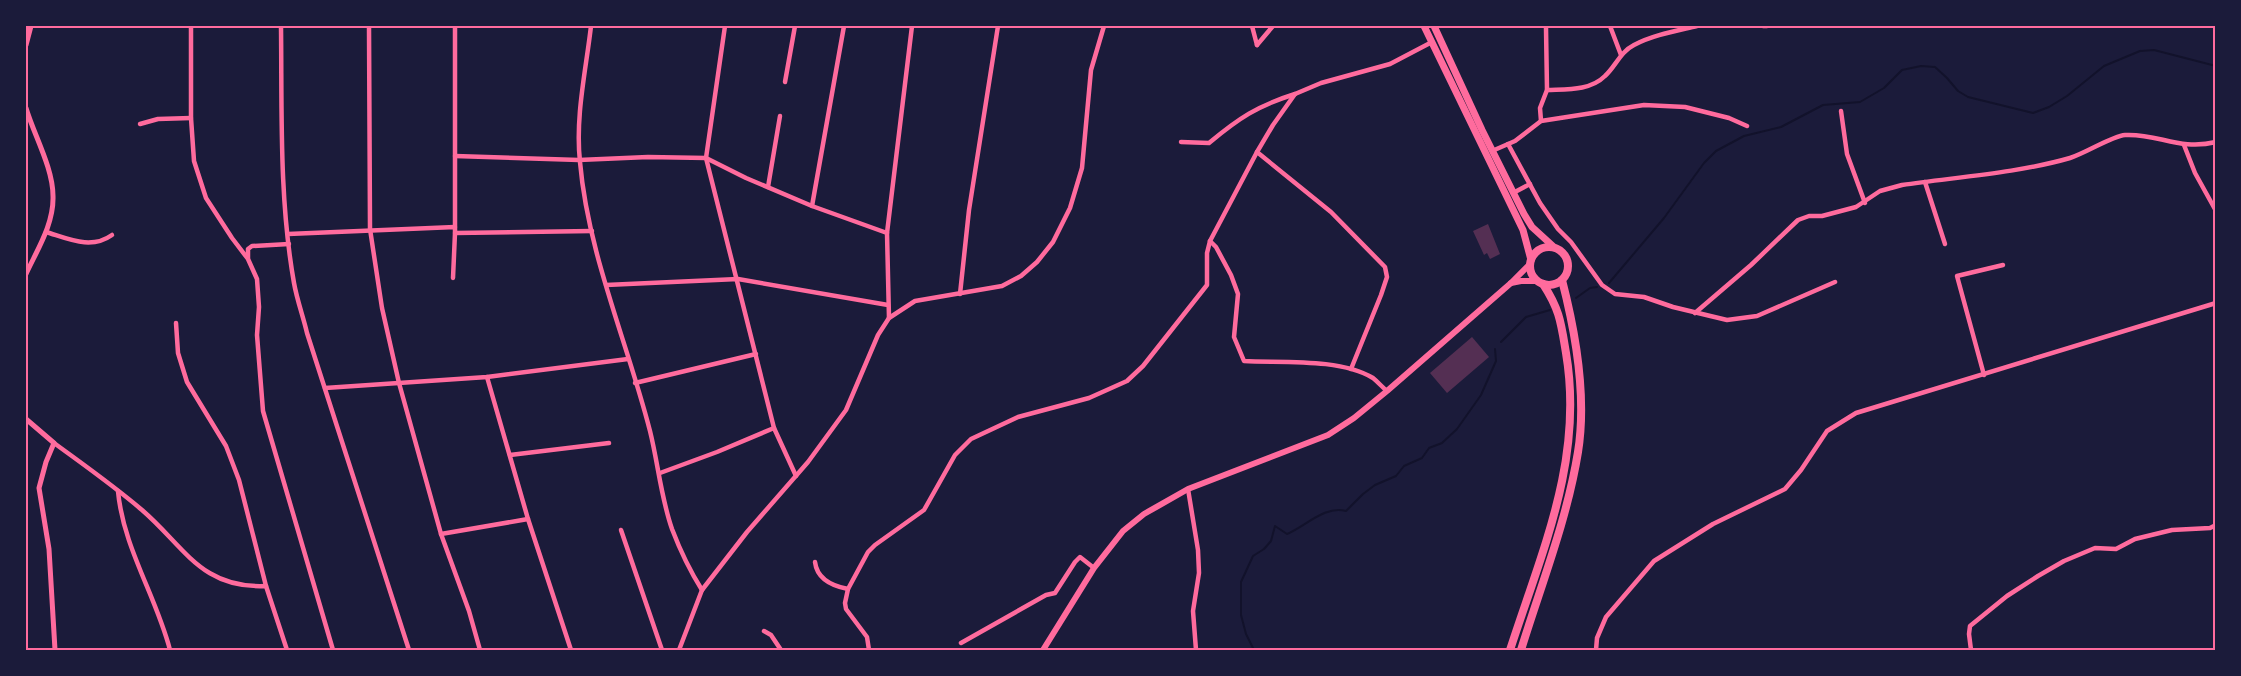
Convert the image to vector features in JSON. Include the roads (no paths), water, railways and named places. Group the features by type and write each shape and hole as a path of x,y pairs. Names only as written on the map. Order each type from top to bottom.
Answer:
{"highway":[{"path":"1510,651 1560,495 1568,451 1569,369 1556,304 1531,273 1530,262 1538,250 1555,248 1566,259 1567,270 1562,280 1579,369 1581,407 1578,452 1566,508 1521,651"},
{"path":"1540,282 1553,284 1562,280"}],"main road":[{"path":"1043,651 1094,568 1124,531 1137,520 1188,489 1328,435 1387,391 1511,283 1530,262 1523,230 1424,26"},
{"path":"1434,26 1513,193 1532,227 1555,248"},
{"path":"1511,283 1540,282"}],"street":[{"path":"26,45 31,26"},
{"path":"191,26 191,118 194,161 206,198 248,259 257,279 259,307 257,335 263,411 333,651"},
{"path":"280,26 284,173 294,284 409,651"},
{"path":"369,26 370,230 382,308 399,383 441,534 469,611 480,651"},
{"path":"453,278 455,26"},
{"path":"591,26 580,110 579,160 592,231 650,429 672,527 693,576 702,590"},
{"path":"725,26 706,158 774,428 796,476"},
{"path":"784,82 795,26"},
{"path":"812,206 844,26"},
{"path":"889,318 887,233 912,26"},
{"path":"960,294 969,210 998,26"},
{"path":"679,651 702,590 747,532 815,454 846,410 878,334 889,318 915,301 1002,286 1021,276 1037,262 1053,242 1070,208 1082,168 1091,70 1104,26"},
{"path":"1252,26 1257,45 1273,26"},
{"path":"1610,26 1621,55"},
{"path":"1547,90 1575,89 1591,85 1605,77 1621,55 1632,45 1697,26"},
{"path":"1541,121 1540,108 1547,90 1546,28"},
{"path":"1181,142 1209,143 1241,117 1267,103 1321,83 1390,64 1439,39"},
{"path":"869,651 867,638 846,609 845,603 848,589 868,552 924,510 955,455 971,439 1018,417 1089,398 1126,381 1143,366 1207,285 1207,253 1210,241 1273,124 1295,94"},
{"path":"1492,151 1508,144 1541,121 1644,105 1685,106 1729,118 1747,126"},
{"path":"26,108 50,174 53,196 46,232 26,274"},
{"path":"1841,111 1847,154 1865,203"},
{"path":"768,187 780,116"},
{"path":"140,124 158,119 191,118"},
{"path":"1695,313 1751,265 1798,220 1809,216 1822,216 1865,203 1880,191 1902,185 2031,166 2068,158 2088,152 2123,135 2184,145 2199,146 2216,142"},
{"path":"1508,144 1558,230 1571,242 1602,285 1615,294 1644,297 1727,320 1757,316 1835,282"},
{"path":"2184,145 2195,173 2216,211"},
{"path":"1257,152 1330,212 1385,267 1387,277 1351,369"},
{"path":"455,156 579,160 648,157 706,158 812,206 887,233"},
{"path":"1925,182 1945,244"},
{"path":"1513,193 1530,184"},
{"path":"288,234 455,227"},
{"path":"455,233 592,231"},
{"path":"46,232 83,243 102,242 112,235"},
{"path":"1210,241 1232,274 1238,294 1234,337 1244,361 1323,364 1351,369 1373,379 1387,391"},
{"path":"248,259 248,249 252,246 289,244"},
{"path":"1984,375 1958,276 2003,265"},
{"path":"606,285 738,279 888,305"},
{"path":"1596,651 1597,638 1606,617 1654,561 1713,524 1785,489 1801,470 1827,431 1856,413 2216,303"},
{"path":"176,323 178,353 187,382 226,446 236,472 266,586 287,651"},
{"path":"635,382 756,354"},
{"path":"325,388 487,377 628,359"},
{"path":"487,377 528,519 571,651"},
{"path":"26,419 143,511 184,554 217,578 235,585 266,586"},
{"path":"660,473 774,428"},
{"path":"54,443 39,488 49,549 55,651"},
{"path":"510,455 609,443"},
{"path":"1188,489 1198,550 1199,573 1193,611 1196,651"},
{"path":"118,491 120,513 163,624 170,651"},
{"path":"441,534 528,519"},
{"path":"1971,651 1970,626 2007,596 2064,561 2095,548 2116,549 2135,539 2172,530 2210,528 2216,525"},
{"path":"621,530 662,651"},
{"path":"961,643 1046,595 1055,593 1080,557 1094,568"},
{"path":"815,562 816,572 821,577 832,585 848,589"},
{"path":"764,631 771,635 782,651"}],"waterway":[{"path":"1609,283 1716,151 1744,136 1781,127 1823,105 1860,102 1884,88 1902,70 1921,66 1935,67 1958,91 1968,97 2033,113 2067,96 2104,66 2140,51 2154,50 2216,66"},
{"path":"1576,298 1590,288 1597,287"},
{"path":"1501,342 1526,317 1550,310"},
{"path":"1254,650 1246,634 1241,615 1241,582 1253,556 1271,541 1275,526 1287,534 1323,514 1338,510 1346,511 1375,485 1396,476 1404,466 1422,458 1429,448 1442,443 1457,429 1481,395 1496,361 1495,349"}]}
